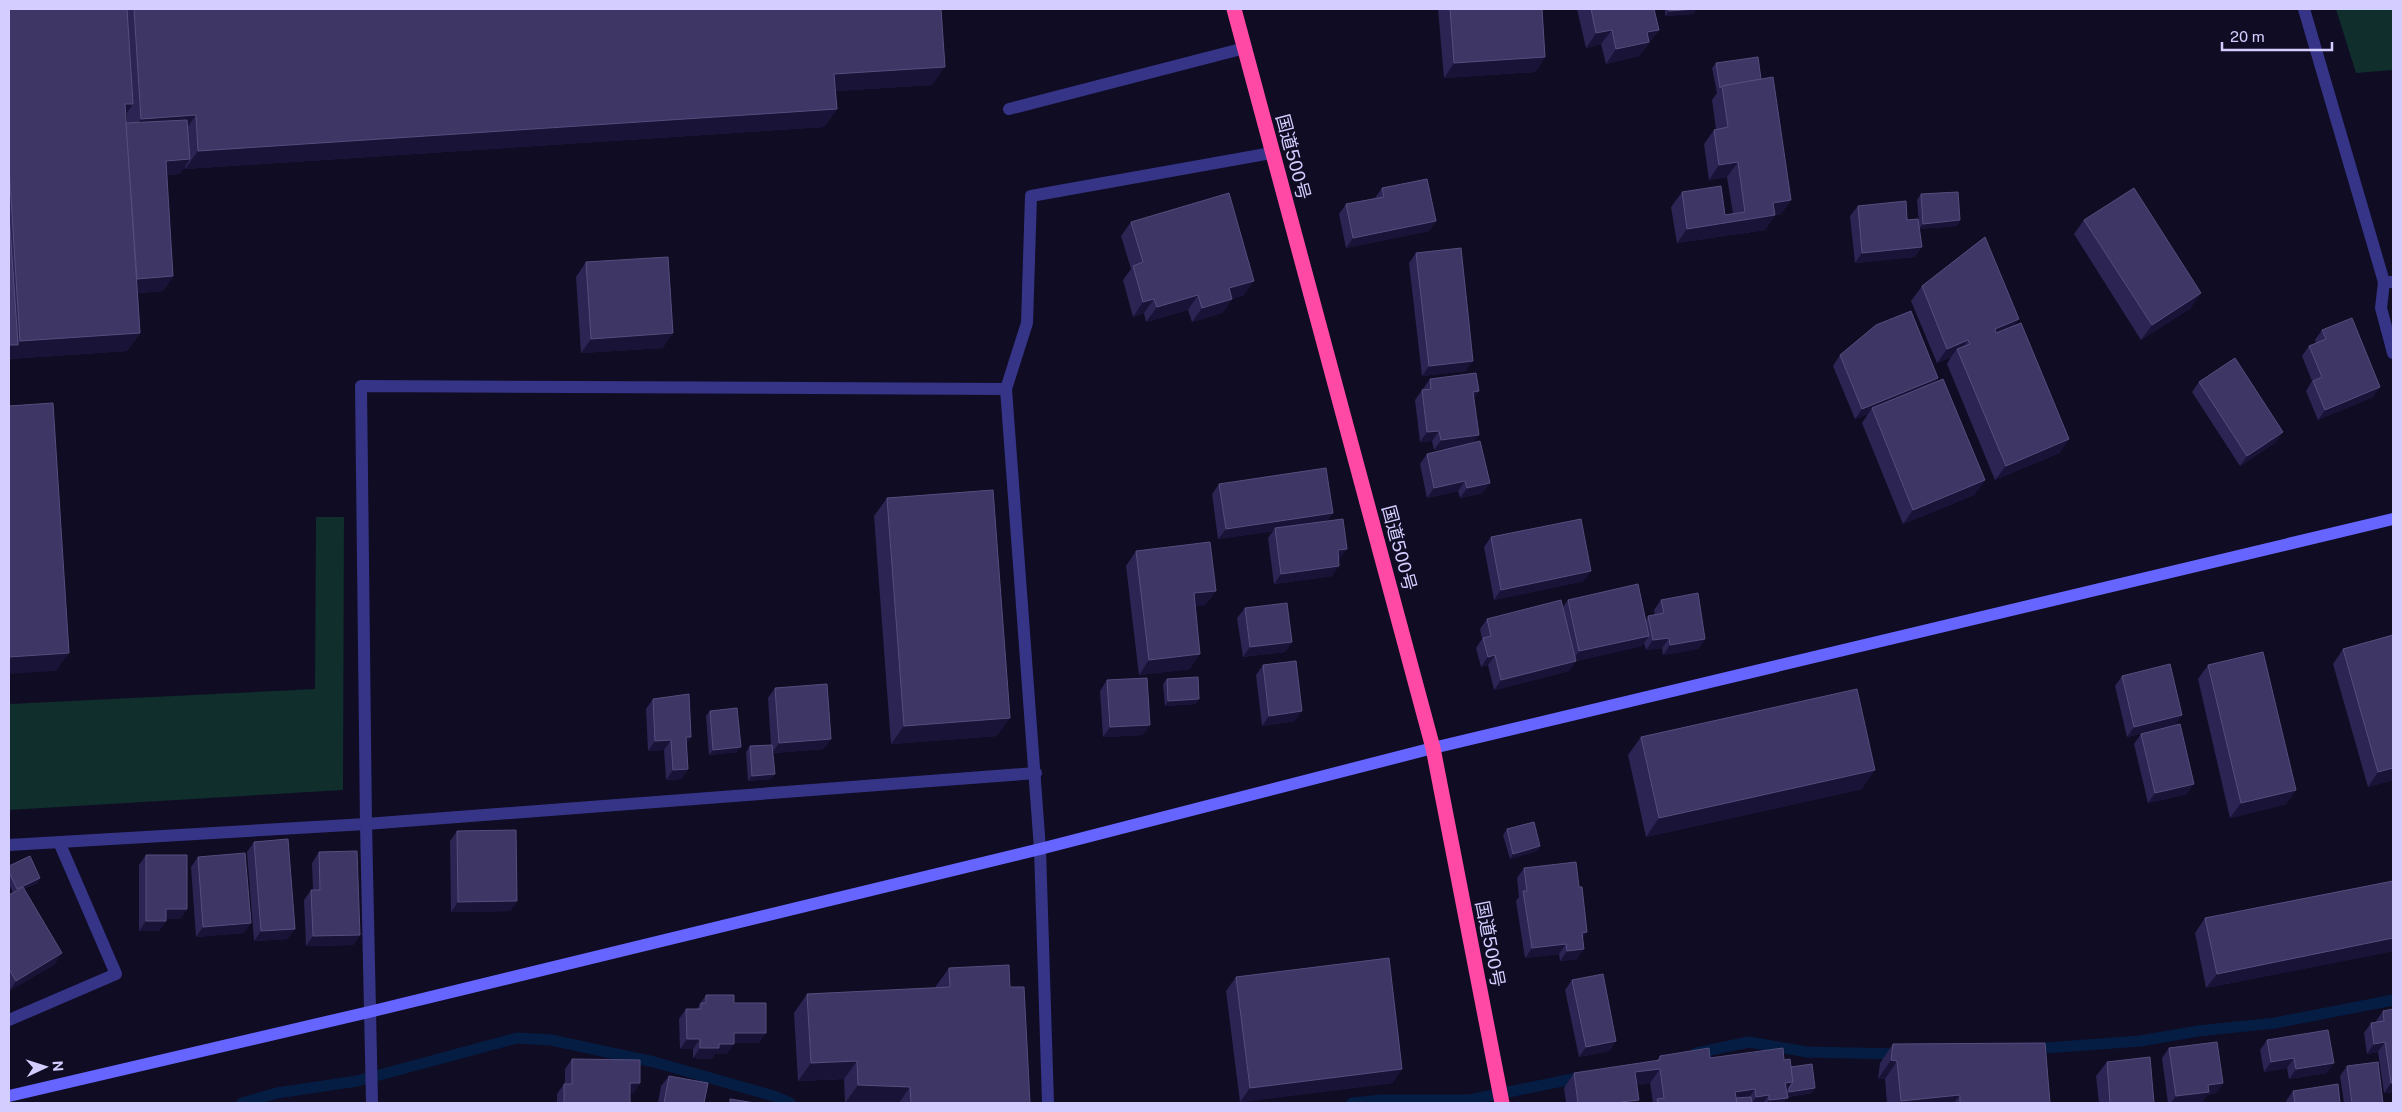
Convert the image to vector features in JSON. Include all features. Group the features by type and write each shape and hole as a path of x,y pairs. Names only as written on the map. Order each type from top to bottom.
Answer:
{"highway":[{"name":"国道500号","path":"1234,9 1433,748 1502,1103"}],"street":[{"path":"2304,9 2388,282 2381,308 2393,352"},
{"path":"1009,109 1245,48"},
{"path":"1048,1103 1036,774 1006,389 1027,323 1031,196 1272,154"},
{"path":"372,1103 366,824 361,386 1006,389"},
{"path":"9,1096 369,1012 1040,849 1433,748 2393,519"},
{"path":"9,845 366,824 1036,774"},
{"path":"9,1020 116,974 59,842"}],"green space":[{"path":"2336,9 2393,9 2393,70 2356,73"},
{"path":"316,517 344,517 343,790 9,810 9,704 315,689"}],"building":[{"path":"9,9 127,9 133,104 125,104 140,333 20,341 9,166"},
{"path":"134,9 941,9 945,67 834,74 837,109 198,151 196,115 141,119"},
{"path":"1450,9 1542,9 1545,57 1454,63"},
{"path":"1591,9 1654,9 1659,30 1647,32 1649,42 1616,49 1612,30 1596,33"},
{"path":"1669,9 1696,9 1669,11"},
{"path":"1758,57 1761,79 1722,86 1720,88 1716,63"},
{"path":"1773,77 1791,200 1773,203 1775,215 1687,229 1682,192 1721,186 1725,215 1745,212 1738,162 1719,165 1714,130 1728,127 1722,86"},
{"path":"187,120 190,159 166,161 173,276 137,279 126,123"},
{"path":"1427,179 1436,221 1353,238 1346,204 1384,197 1382,188"},
{"path":"2134,188 2201,293 2152,325 2084,220"},
{"path":"1958,192 1960,220 1923,224 1921,194"},
{"path":"1229,193 1254,281 1229,288 1232,299 1202,308 1198,295 1157,307 1154,299 1143,302 1133,266 1143,262 1131,222"},
{"path":"1906,201 1907,220 1918,219 1922,247 1862,253 1858,206"},
{"path":"9,213 18,345 9,345"},
{"path":"1985,237 2019,319 1995,329 1996,333 2021,323 2069,439 2006,466 1957,349 1970,344 1968,340 1947,349 1922,286"},
{"path":"1461,248 1473,361 1429,366 1416,253"},
{"path":"668,257 673,333 591,339 586,262"},
{"path":"1911,311 1938,378 1862,409 1840,355 1876,325"},
{"path":"2352,318 2380,387 2325,410 2313,381 2322,377 2309,346 2326,339 2322,330"},
{"path":"2235,358 2283,432 2247,456 2199,382"},
{"path":"1476,373 1479,391 1473,392 1479,435 1441,440 1439,431 1427,432 1422,390 1431,389 1430,379"},
{"path":"1943,379 1985,480 1913,510 1872,408"},
{"path":"53,403 69,653 9,657 9,406"},
{"path":"1480,441 1490,483 1467,488 1465,481 1434,488 1427,454"},
{"path":"1326,468 1333,513 1226,529 1219,484"},
{"path":"993,490 1010,718 904,726 887,498"},
{"path":"1343,519 1347,549 1338,550 1339,566 1281,574 1275,528"},
{"path":"1581,519 1591,571 1501,590 1491,537"},
{"path":"1210,542 1216,591 1194,593 1200,654 1149,660 1136,551"},
{"path":"1638,584 1649,636 1579,651 1568,600"},
{"path":"1698,593 1705,639 1670,645 1669,638 1653,640 1648,616 1664,613 1661,600"},
{"path":"1561,600 1576,661 1501,680 1495,655 1488,657 1483,638 1491,636 1487,619"},
{"path":"1287,603 1292,642 1250,647 1245,608"},
{"path":"2393,635 2393,768 2378,772 2343,649"},
{"path":"2263,652 2296,790 2241,803 2208,665"},
{"path":"1296,661 1302,711 1269,716 1263,665"},
{"path":"2170,664 2182,715 2134,727 2122,676"},
{"path":"1198,677 1199,699 1168,701 1167,679"},
{"path":"1147,678 1150,725 1110,727 1107,680"},
{"path":"827,684 831,739 779,743 775,688"},
{"path":"1857,689 1875,770 1659,818 1641,737"},
{"path":"689,694 691,737 686,737 688,769 673,770 671,740 655,741 653,699"},
{"path":"737,708 741,747 713,750 710,711"},
{"path":"2180,724 2194,784 2155,793 2141,734"},
{"path":"772,745 775,774 752,776 750,746"},
{"path":"1534,822 1540,846 1513,854 1507,829"},
{"path":"516,830 517,901 458,902 457,831"},
{"path":"288,839 295,929 261,931 254,842"},
{"path":"357,851 360,935 313,936 311,890 320,890 319,852"},
{"path":"245,853 251,923 203,927 198,857"},
{"path":"146,855 187,855 187,909 166,909 166,921 146,921"},
{"path":"30,856 40,878 17,889 9,872 9,866"},
{"path":"1576,862 1579,887 1582,887 1587,932 1582,933 1584,949 1567,951 1566,944 1532,948 1523,891 1527,891 1524,868"},
{"path":"2393,881 2393,938 2217,974 2205,918"},
{"path":"23,887 62,953 16,981 9,969 9,895"},
{"path":"1389,958 1402,1069 1250,1088 1236,977"},
{"path":"1009,965 1010,987 1024,987 1030,1103 911,1103 910,1087 858,1085 857,1061 811,1063 807,994 950,987 949,968"},
{"path":"1603,974 1616,1041 1586,1047 1572,980"},
{"path":"706,995 734,995 734,1003 766,1003 766,1033 734,1033 734,1044 719,1044 719,1048 700,1048 700,1039 687,1039 686,1009 701,1009 701,1003 706,1003"},
{"path":"2393,1009 2393,1083 2391,1083 2385,1042 2374,1044 2371,1023 2384,1021 2383,1011"},
{"path":"2328,1030 2334,1063 2296,1069 2294,1058 2271,1062 2267,1040"},
{"path":"2217,1042 2223,1083 2208,1085 2209,1092 2176,1096 2169,1048"},
{"path":"2045,1043 2050,1103 1960,1103 1960,1095 1901,1101 1897,1061 1891,1060 1893,1044"},
{"path":"1709,1048 1710,1058 1783,1048 1784,1060 1790,1059 1793,1082 1785,1083 1788,1098 1769,1100 1769,1095 1756,1097 1755,1089 1735,1092 1737,1103 1658,1103 1657,1099 1664,1098 1660,1069 1635,1072 1639,1100 1621,1103 1578,1103 1574,1073 1660,1060 1660,1056"},
{"path":"2150,1057 2154,1103 2110,1103 2107,1062"},
{"path":"572,1059 640,1060 640,1083 630,1083 630,1103 564,1103 564,1084 572,1084"},
{"path":"2378,1062 2383,1103 2352,1103 2347,1066"},
{"path":"1812,1064 1815,1088 1789,1092 1793,1082 1791,1067"},
{"path":"669,1076 708,1083 704,1103 664,1103"},
{"path":"2338,1084 2340,1103 2295,1103 2293,1091"},
{"path":"1751,1097 1752,1103 1737,1103 1736,1098"},
{"path":"730,1099 755,1103 730,1103"}],"waterway":[{"path":"2031,1049 2140,1041 2198,1031 2275,1023 2393,1000"},
{"path":"242,1103 277,1093 357,1081 517,1038 551,1040 654,1062 774,1096 790,1103"},
{"path":"1696,1053 1749,1042 1807,1052 1900,1054"},
{"path":"1352,1103 1381,1100 1469,1100 1582,1077"}]}
